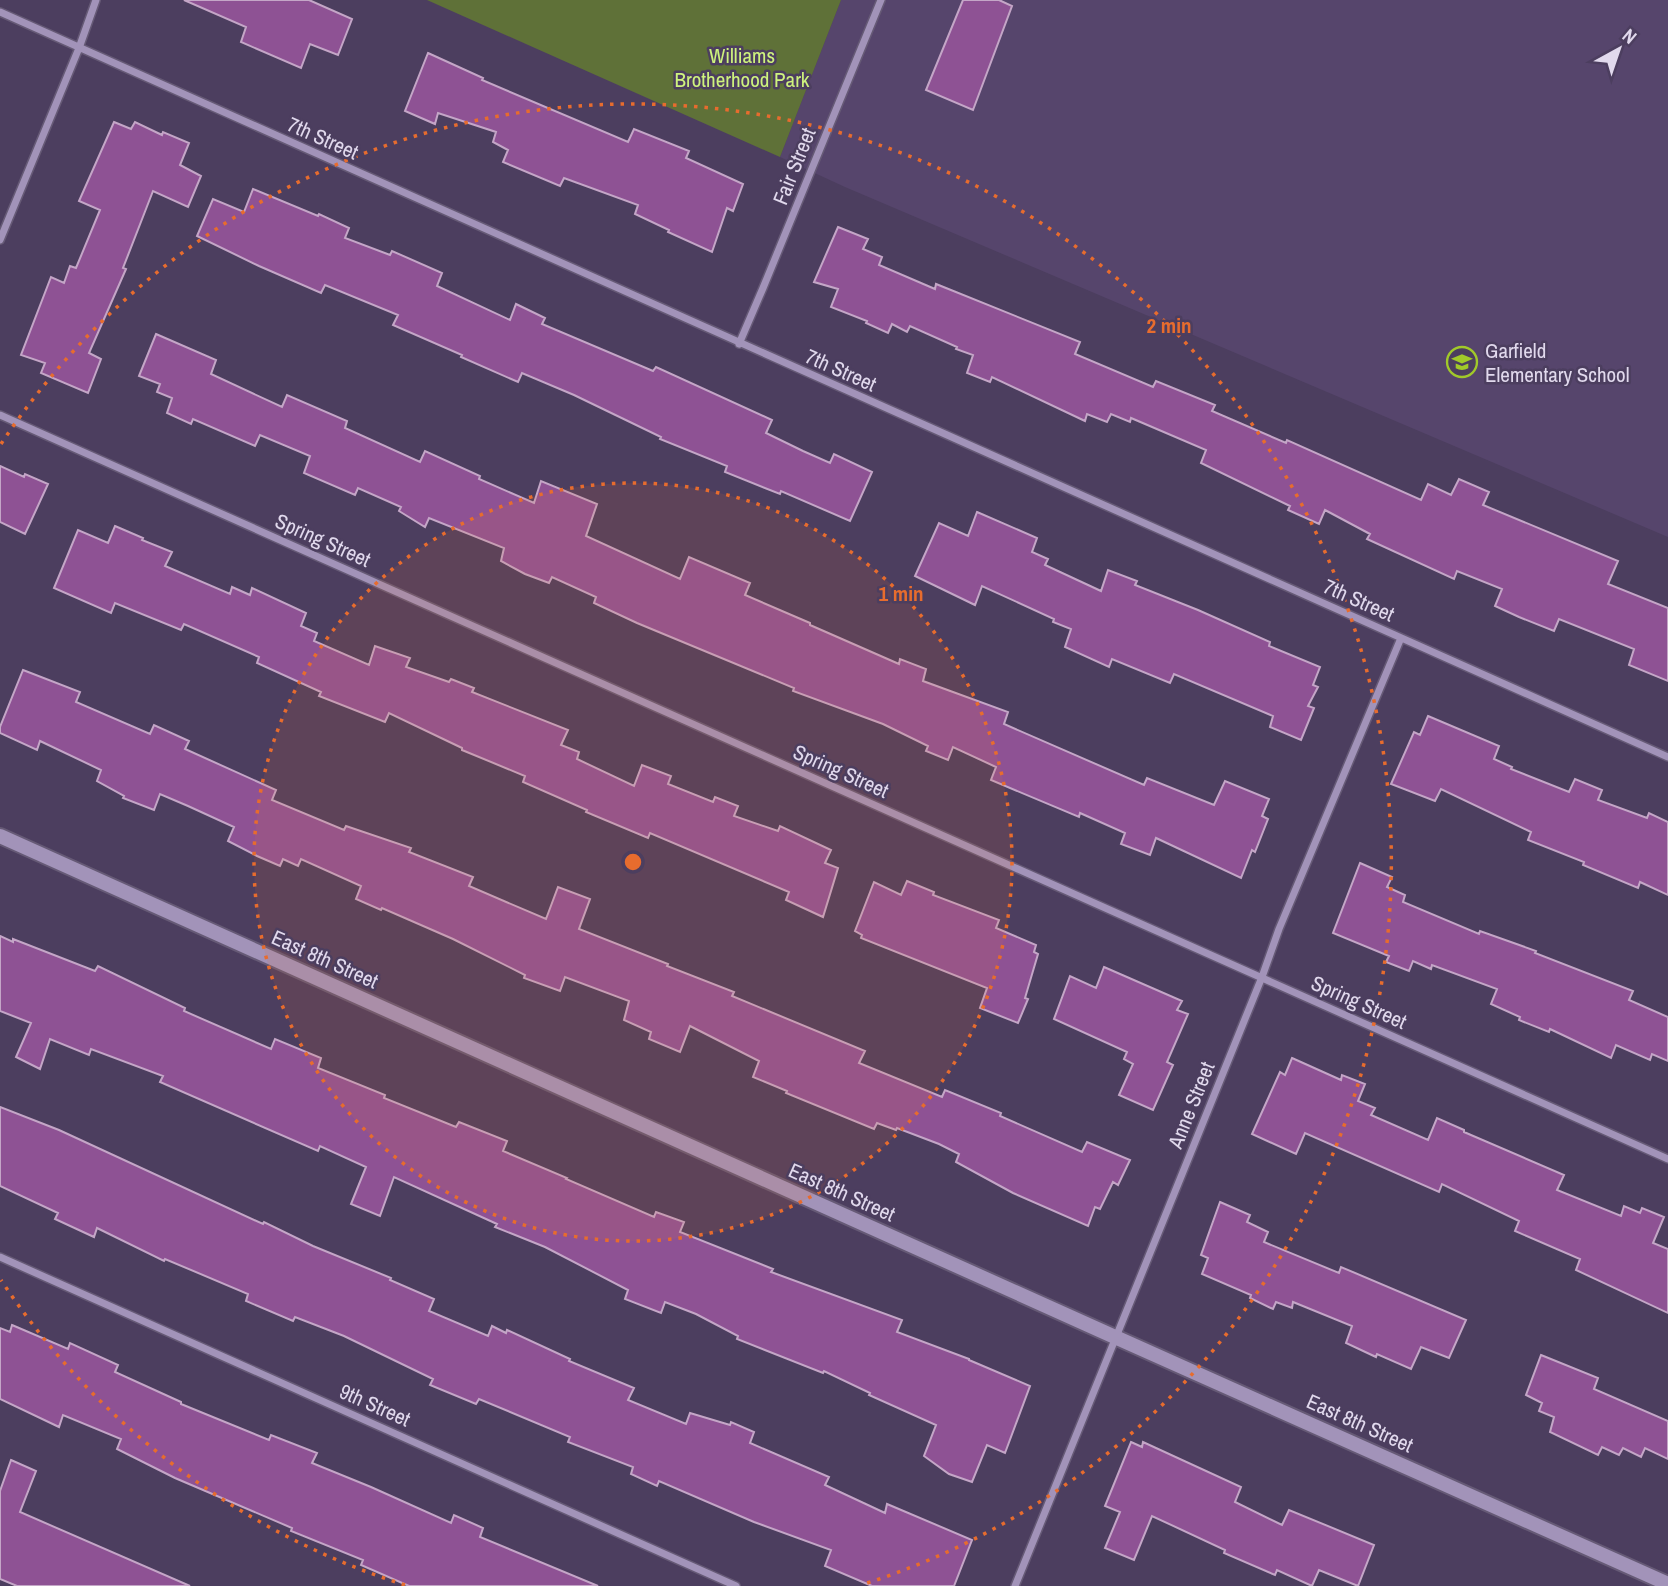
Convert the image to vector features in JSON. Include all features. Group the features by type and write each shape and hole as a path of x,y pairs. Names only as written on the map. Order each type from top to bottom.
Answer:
{"street":[{"path":"0,240 96,0"},
{"name":"Fair Street","path":"738,344 880,0"},
{"name":"7th Street","path":"0,12 738,344 1668,757"},
{"name":"Spring Street","path":"0,415 1668,1159"},
{"name":"Anne Street","path":"1015,1586 1262,977 1279,929 1401,638"},
{"name":"East 8th Street","path":"0,836 1668,1584"},
{"name":"9th Street","path":"0,1257 736,1586"}],"shaded area":[{"name":"Garfield Elementary School","path":"841,0 1668,0 1668,537 780,157"}],"green space":[{"name":"Williams Brotherhood Park","path":"427,0 841,0 780,157"}],"building":[{"path":"184,0 309,0 352,19 338,55 310,44 301,68 241,42 246,27"},
{"path":"963,0 999,0 1012,6 973,110 926,90"},
{"path":"428,53 483,78 482,80 628,142 634,129 689,151 686,158 743,184 733,211 727,208 712,252 635,214 638,205 564,178 560,186 503,162 508,150 493,142 496,132 438,113 435,124 405,111"},
{"path":"114,122 131,129 135,122 162,135 163,132 189,143 180,165 201,176 188,207 153,191 123,268 126,269 89,353 101,359 88,393 41,373 45,363 21,355 51,277 64,283 70,266 76,268 100,210 79,201"},
{"path":"253,189 349,228 345,238 390,255 392,251 442,273 437,286 510,320 516,304 545,318 542,324 653,371 656,367 772,420 766,433 803,451 830,463 834,454 872,472 850,521 781,491 780,494 725,472 727,466 660,439 661,437 574,395 522,373 518,382 461,357 462,355 393,325 398,315 325,285 321,293 197,236 213,199 244,212"},
{"path":"838,227 868,239 863,249 882,257 879,265 935,289 936,284 1080,342 1075,354 1153,387 1156,381 1215,405 1212,411 1286,443 1287,440 1421,500 1428,484 1451,495 1459,479 1489,492 1483,505 1618,561 1608,584 1668,608 1668,681 1629,665 1634,649 1559,619 1554,631 1495,606 1502,589 1457,571 1454,579 1367,539 1370,534 1325,510 1319,524 1288,510 1290,506 1201,463 1206,450 1131,418 1130,422 1111,414 1107,422 1087,414 1085,421 992,377 990,382 967,373 973,355 956,349 957,347 910,326 907,332 892,324 888,333 866,323 867,321 831,307 838,289 814,282"},
{"path":"156,334 216,360 211,374 282,407 287,395 347,421 345,428 420,462 425,451 534,503 541,481 597,504 586,536 680,579 689,557 750,583 745,595 899,664 900,659 926,669 923,681 1008,712 1004,724 1144,785 1147,778 1214,805 1225,781 1269,799 1262,816 1268,819 1255,852 1252,850 1241,878 1156,838 1150,855 1121,844 1125,833 991,780 996,767 953,747 948,760 926,751 928,746 883,724 793,691 794,688 637,623 594,603 596,597 552,577 549,583 525,574 501,561 504,548 429,518 425,527 399,511 401,507 358,488 355,495 304,473 310,456 260,435 255,446 193,419 191,424 167,413 172,398 157,392 160,384 139,376"},
{"path":"0,466 48,484 25,534 0,522"},
{"path":"977,512 1037,538 1032,552 1048,559 1045,565 1101,591 1108,570 1137,581 1135,585 1198,610 1270,642 1269,646 1320,667 1313,685 1318,687 1308,706 1314,708 1301,740 1270,727 1273,716 1174,674 1170,683 1112,659 1109,667 1065,647 1071,629 982,586 975,605 915,576 939,523 968,536"},
{"path":"115,526 172,552 165,566 230,594 232,587 250,595 252,588 306,613 301,626 317,633 314,641 369,665 375,646 410,658 406,667 449,682 451,679 474,688 472,692 568,730 561,745 579,752 577,759 634,786 642,765 671,776 668,784 713,802 715,797 738,806 734,816 778,831 780,826 831,850 825,863 838,868 823,917 786,900 789,892 650,833 648,838 586,812 587,810 523,782 525,776 462,750 389,713 385,722 319,696 321,692 257,663 259,657 184,624 181,630 115,603 111,613 54,588 78,530 108,543"},
{"path":"23,670 80,692 76,702 150,734 154,725 189,741 185,749 276,790 272,800 344,830 346,826 411,848 409,852 473,877 469,886 546,919 558,887 590,899 579,929 734,992 732,996 865,1051 859,1063 942,1097 945,1090 1001,1113 1000,1116 1082,1152 1087,1142 1130,1160 1118,1185 1113,1182 1100,1209 1095,1207 1088,1226 1013,1193 956,1162 959,1154 939,1144 877,1123 874,1129 753,1077 759,1061 690,1026 680,1052 649,1039 651,1032 624,1020 629,1001 565,977 560,991 524,978 525,975 453,939 356,899 361,886 301,859 298,866 283,859 280,866 228,841 234,827 160,794 154,810 123,798 124,796 97,781 101,770 40,741 37,750 0,733"},
{"path":"1428,716 1499,746 1494,759 1512,767 1511,769 1569,792 1575,779 1602,790 1598,800 1647,818 1649,813 1668,822 1668,895 1640,882 1638,888 1583,865 1584,862 1528,840 1531,832 1441,789 1435,801 1391,784 1414,732 1420,735"},
{"path":"1360,863 1392,877 1387,887 1405,895 1403,902 1479,934 1480,931 1536,951 1535,953 1633,991 1629,1000 1668,1017 1668,1061 1652,1054 1650,1060 1616,1045 1611,1058 1550,1029 1549,1032 1519,1020 1520,1017 1491,1004 1497,989 1432,965 1431,969 1413,961 1409,971 1386,962 1389,956 1333,933"},
{"path":"907,881 934,892 933,895 999,920 996,928 1036,945 1034,952 1038,954 1025,998 1028,999 1018,1023 980,1008 987,988 861,938 862,935 855,931 874,882 901,895"},
{"path":"0,936 95,971 98,966 185,1008 184,1011 271,1049 275,1039 321,1058 318,1068 385,1095 384,1098 456,1127 459,1122 507,1141 503,1151 654,1217 656,1212 684,1222 680,1232 773,1269 771,1272 902,1320 897,1332 1030,1386 1005,1453 987,1445 972,1482 949,1474 924,1456 936,1425 824,1371 823,1373 737,1339 738,1336 696,1314 665,1302 661,1313 625,1299 628,1290 545,1247 495,1227 497,1224 394,1177 380,1216 351,1204 366,1167 320,1146 318,1151 160,1082 163,1076 91,1049 89,1055 50,1039 40,1069 16,1057 31,1023 0,1011"},
{"path":"1104,967 1182,1001 1177,1010 1188,1014 1167,1062 1173,1065 1153,1110 1119,1095 1133,1064 1124,1059 1127,1052 1054,1019 1070,976 1096,988"},
{"path":"1292,1058 1341,1080 1342,1075 1365,1084 1358,1101 1375,1108 1371,1115 1428,1140 1437,1118 1564,1175 1557,1190 1621,1216 1624,1206 1640,1213 1642,1208 1664,1217 1653,1243 1668,1249 1668,1313 1576,1270 1580,1259 1515,1231 1519,1221 1442,1184 1439,1192 1305,1133 1296,1154 1252,1134 1280,1072 1285,1075"},
{"path":"0,1107 59,1130 263,1224 264,1222 313,1246 391,1278 390,1280 434,1299 429,1311 488,1336 492,1326 506,1333 507,1330 570,1359 569,1361 634,1388 628,1400 686,1424 690,1413 730,1425 731,1422 754,1432 750,1443 829,1477 825,1485 885,1513 887,1504 972,1540 954,1586 872,1586 825,1566 831,1550 754,1522 659,1481 657,1486 631,1474 633,1467 568,1442 570,1437 479,1399 476,1404 430,1385 433,1379 344,1336 295,1317 293,1321 246,1301 248,1294 165,1259 164,1261 97,1228 94,1237 55,1219 58,1213 0,1186"},
{"path":"1220,1202 1250,1215 1247,1222 1268,1232 1264,1242 1339,1273 1341,1267 1466,1320 1449,1358 1421,1347 1411,1369 1346,1343 1352,1326 1293,1302 1292,1308 1276,1302 1273,1309 1250,1298 1251,1295 1202,1274 1208,1258 1201,1255"},
{"path":"12,1325 68,1349 70,1343 118,1365 115,1372 181,1404 269,1440 271,1435 317,1453 312,1463 451,1523 454,1515 483,1528 480,1537 598,1586 409,1586 361,1565 363,1560 291,1531 292,1528 175,1478 117,1449 121,1439 63,1415 59,1427 0,1399 0,1328 10,1332"},
{"path":"1541,1355 1598,1378 1594,1389 1668,1421 1668,1459 1645,1448 1641,1457 1623,1448 1619,1455 1602,1447 1598,1455 1550,1432 1554,1417 1539,1411 1542,1403 1526,1395"},
{"path":"1131,1442 1142,1447 1143,1442 1241,1487 1235,1502 1282,1525 1289,1510 1374,1545 1358,1586 1319,1570 1312,1586 1277,1570 1275,1575 1224,1553 1225,1550 1152,1516 1134,1560 1105,1548 1120,1512 1105,1506"},
{"path":"11,1460 36,1471 20,1512 190,1586 17,1586 0,1579 0,1491"}],"place":[{"name":"Garfield Elementary School","path":"1462,362"}]}
